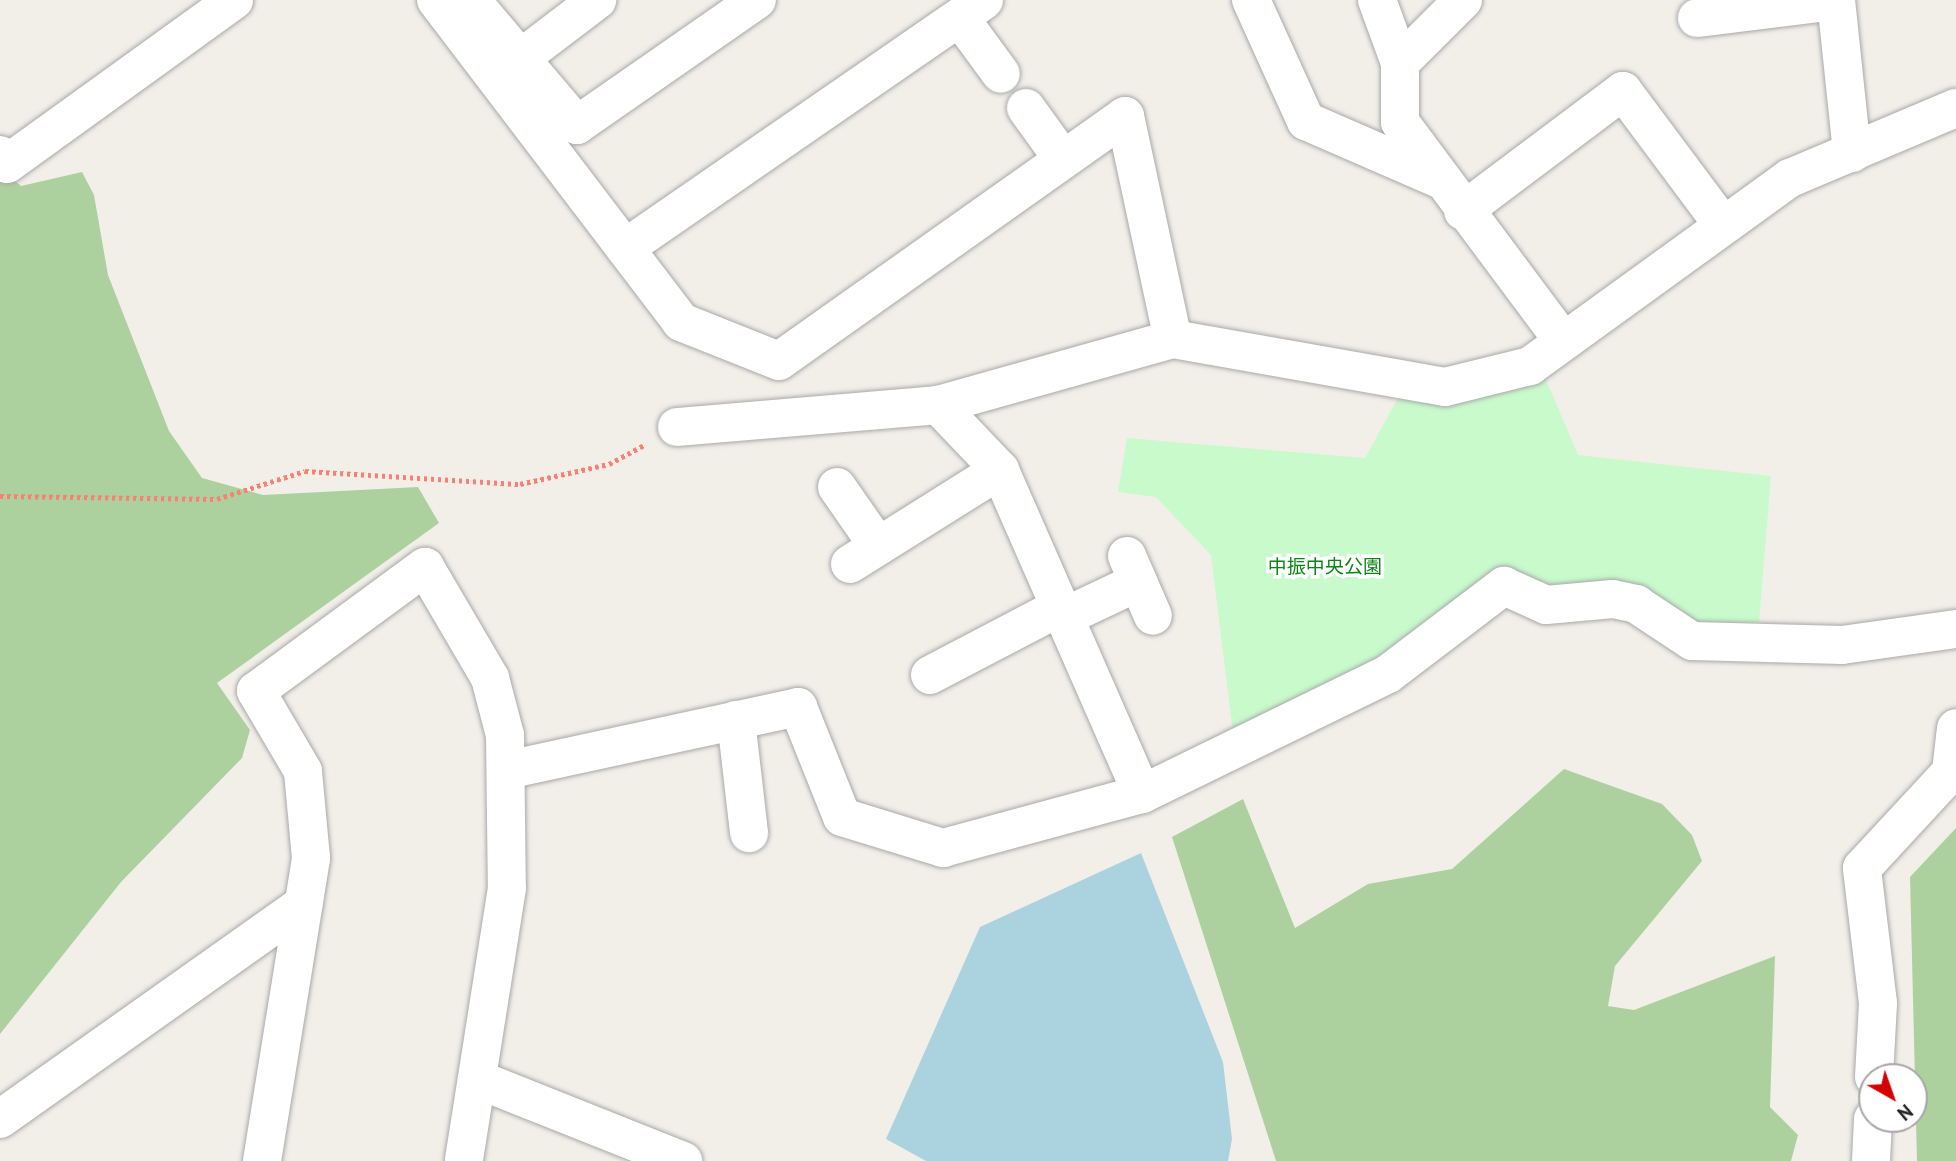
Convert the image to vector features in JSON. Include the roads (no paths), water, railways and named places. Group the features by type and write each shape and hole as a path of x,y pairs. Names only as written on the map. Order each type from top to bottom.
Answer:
{"street":[{"path":"0,155 7,164 234,0"},
{"path":"436,0 681,322 779,361 1062,158 1125,116 1174,339"},
{"path":"471,0 577,125 757,0"},
{"path":"521,58 597,0"},
{"path":"1251,0 1306,121 1455,197"},
{"path":"1377,0 1400,64 1400,122 1563,341"},
{"path":"1400,64 1463,0"},
{"path":"1697,18 1835,0 1852,153"},
{"path":"625,248 972,9 1001,74"},
{"path":"1455,197 1623,91 1722,224"},
{"path":"1026,108 1062,158"},
{"path":"677,427 938,405 1174,339 1444,387 1530,366 1722,224 1790,178 1956,108"},
{"path":"938,405 1000,470 1142,794"},
{"path":"837,486 864,555 1000,470"},
{"path":"261,1161 312,858 303,771 256,691 425,567 490,678 507,770 507,888 464,1161"},
{"path":"930,675 1062,612 1133,569 1153,616"},
{"path":"507,770 798,707 842,817 943,848 1142,794 1388,674 1504,586 1546,605 1613,599 1636,604 1692,641 1842,645 1956,629"},
{"path":"736,720 748,833"},
{"path":"1875,1063 1878,1003 1862,868 1951,772 1956,728"},
{"path":"0,1119 304,904"},
{"path":"477,1079 683,1161"},
{"path":"1871,1161 1872,1133"}],"water":[{"path":"1141,853 1223,1062 1232,1139 1228,1161 926,1161 886,1139 980,927"}],"park label":[{"name":"中振中央公園","path":"1325,567"}]}
